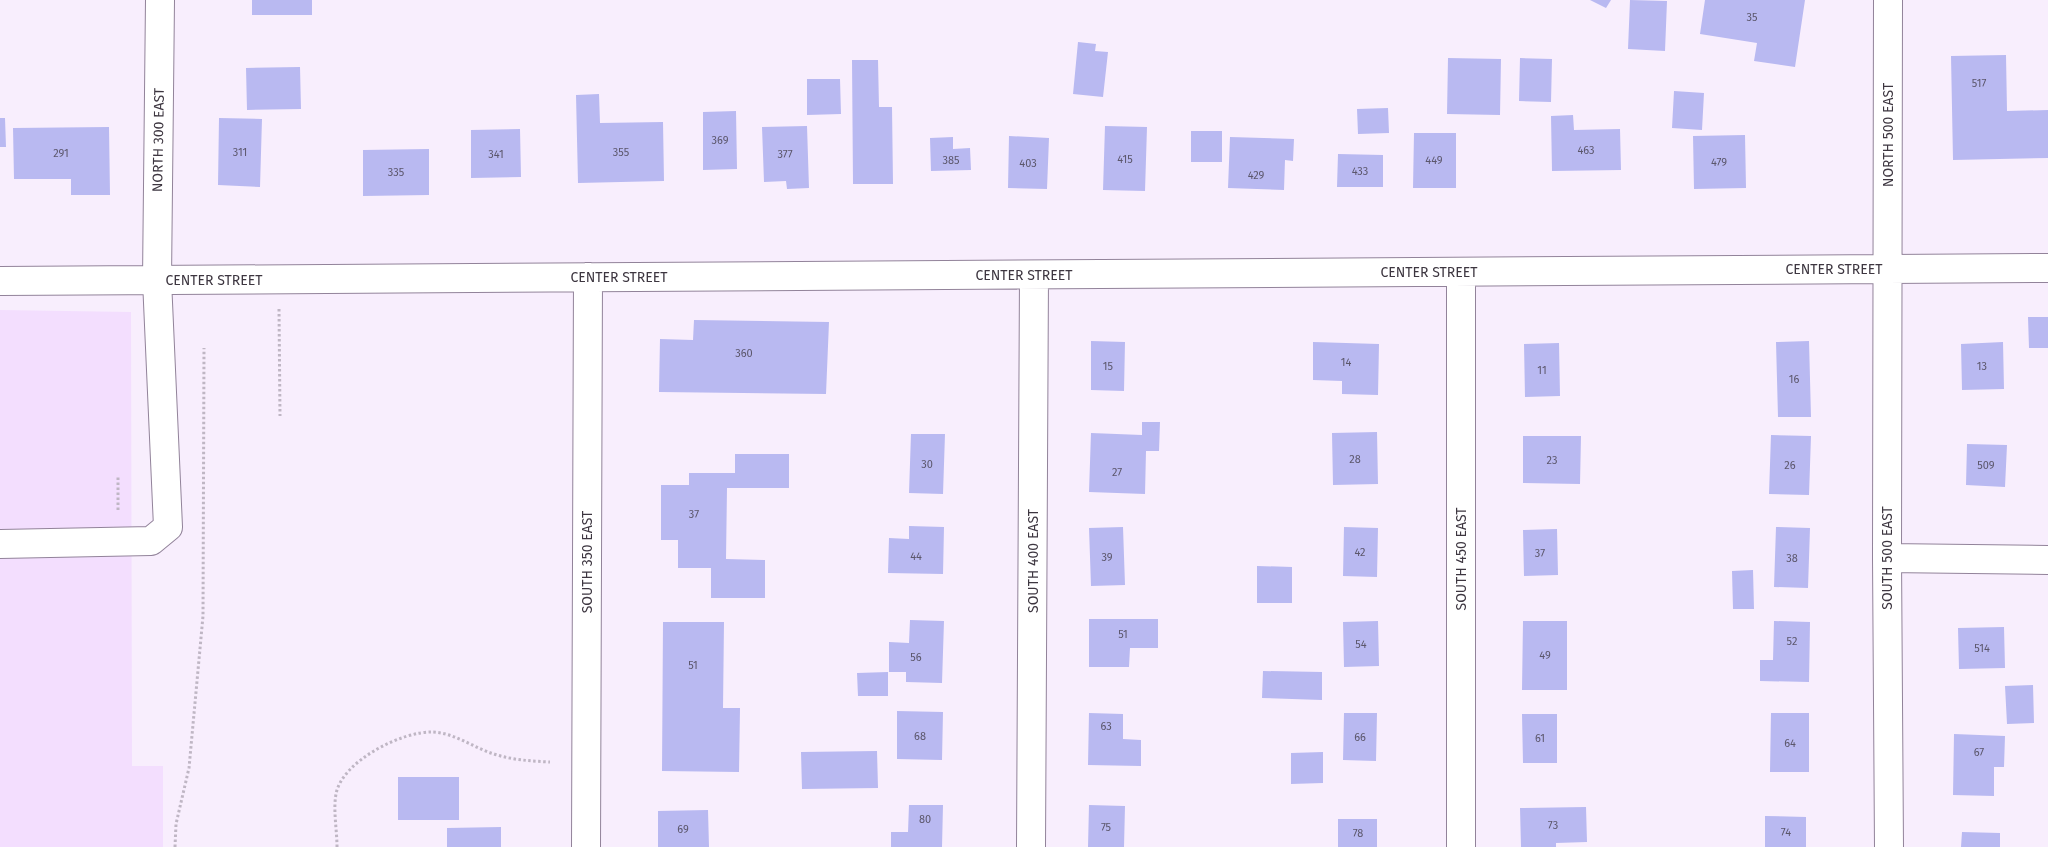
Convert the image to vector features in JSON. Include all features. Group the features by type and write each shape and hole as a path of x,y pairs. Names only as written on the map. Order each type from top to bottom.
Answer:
{"street":[{"name":"NORTH 300 EAST","path":"0,544 151,541 168,527 157,280 160,0"},
{"name":"NORTH 500 EAST","path":"1888,0 1888,269"},
{"name":"CENTER STREET","path":"0,281 2048,268"},
{"name":"SOUTH 500 EAST","path":"1888,269 1889,847"},
{"name":"SOUTH 450 EAST","path":"1461,272 1461,847"},
{"name":"SOUTH 400 EAST","path":"1031,847 1034,274"},
{"name":"SOUTH 350 EAST","path":"586,847 588,277"},
{"path":"1887,558 2048,560"}],"path":[{"path":"278,306 280,416"},
{"path":"175,847 176,824 189,768 203,616 204,348"},
{"path":"118,476 118,514"},
{"path":"337,847 336,793 346,774 364,757 398,738 433,732 463,740 492,753 518,760 550,762"}],"shaded area":[{"path":"0,310 131,312 132,766 163,766 163,847 0,847"}],"building":[{"path":"252,0 312,0 312,15 252,15"},
{"path":"1590,0 1611,0 1606,8"},
{"path":"1630,0 1667,1 1665,51 1628,49"},
{"path":"1705,0 1805,0 1795,67 1754,61 1757,43 1700,34"},
{"path":"1078,42 1096,44 1095,51 1108,52 1103,97 1073,94"},
{"path":"2006,55 2007,111 2048,110 2048,158 1953,160 1951,56"},
{"path":"1448,58 1501,59 1500,115 1447,114"},
{"path":"1520,58 1552,59 1551,102 1519,101"},
{"path":"852,60 878,60 879,107 892,107 893,184 853,184"},
{"path":"300,67 301,109 247,110 246,68"},
{"path":"807,79 840,79 841,114 807,115"},
{"path":"1674,91 1704,93 1702,130 1672,128"},
{"path":"599,94 600,123 663,122 664,181 578,183 576,95"},
{"path":"1388,108 1389,133 1358,134 1357,109"},
{"path":"736,111 737,169 703,170 703,112"},
{"path":"1573,115 1574,130 1620,129 1621,170 1552,171 1551,116"},
{"path":"0,118 5,118 6,147 0,147"},
{"path":"219,118 262,119 260,187 218,185"},
{"path":"807,126 809,188 787,189 786,181 764,182 762,127"},
{"path":"1105,126 1147,127 1145,191 1103,190"},
{"path":"109,127 110,195 71,195 71,179 14,179 13,128"},
{"path":"520,129 521,177 471,178 471,130"},
{"path":"1191,131 1222,131 1222,162 1191,162"},
{"path":"1414,133 1456,133 1456,188 1413,188"},
{"path":"1745,135 1746,188 1694,189 1693,136"},
{"path":"1009,136 1049,138 1047,189 1008,188"},
{"path":"953,137 953,149 970,148 971,170 931,171 930,138"},
{"path":"1230,137 1294,139 1293,161 1285,160 1284,190 1228,188"},
{"path":"429,149 429,195 363,196 363,150"},
{"path":"1338,154 1383,155 1383,187 1337,187"},
{"path":"2028,317 2048,317 2048,348 2029,348"},
{"path":"694,320 829,322 826,394 659,392 660,339 693,340"},
{"path":"1091,341 1125,342 1124,391 1091,390"},
{"path":"1809,341 1811,417 1778,417 1776,342"},
{"path":"1313,342 1379,344 1378,395 1342,394 1342,381 1313,380"},
{"path":"2003,342 2004,389 1962,390 1961,344"},
{"path":"1559,343 1560,396 1525,397 1524,344"},
{"path":"1142,422 1160,422 1159,451 1146,451 1145,494 1089,492 1091,433 1142,435"},
{"path":"1377,432 1378,484 1333,485 1332,433"},
{"path":"911,434 945,434 943,494 909,493"},
{"path":"1771,435 1811,436 1809,495 1769,494"},
{"path":"1523,436 1581,436 1580,484 1523,483"},
{"path":"1967,444 2007,445 2005,487 1966,485"},
{"path":"735,454 789,454 789,488 727,488 726,559 765,560 765,598 711,598 711,568 678,568 678,540 661,540 661,485 689,485 689,473 735,473"},
{"path":"909,526 944,527 943,574 888,573 889,538 909,539"},
{"path":"1123,527 1125,585 1091,586 1089,528"},
{"path":"1344,527 1378,528 1377,577 1343,576"},
{"path":"1776,527 1810,528 1808,588 1774,587"},
{"path":"1557,529 1558,575 1524,576 1523,530"},
{"path":"1257,566 1292,567 1292,603 1257,603"},
{"path":"1753,570 1754,609 1733,609 1732,571"},
{"path":"1089,619 1158,619 1158,648 1130,648 1129,667 1089,667"},
{"path":"910,620 944,621 942,683 906,682 906,672 889,672 889,642 909,643"},
{"path":"1378,621 1379,666 1344,667 1343,622"},
{"path":"1523,621 1567,621 1567,690 1522,690"},
{"path":"1774,621 1810,622 1809,682 1760,681 1760,660 1773,660"},
{"path":"663,622 724,622 723,708 740,708 739,772 662,771"},
{"path":"2004,627 2005,668 1959,669 1958,628"},
{"path":"1263,671 1322,672 1322,700 1262,698"},
{"path":"888,672 888,696 858,696 857,673"},
{"path":"2033,685 2034,723 2007,724 2005,686"},
{"path":"897,711 943,712 942,760 897,759"},
{"path":"1089,713 1123,714 1123,739 1141,740 1141,766 1088,765"},
{"path":"1344,713 1377,713 1376,761 1343,760"},
{"path":"1771,713 1809,713 1809,772 1770,772"},
{"path":"1522,714 1557,714 1557,763 1523,763"},
{"path":"1954,734 2005,736 2004,767 1994,767 1994,796 1953,795"},
{"path":"877,751 878,788 802,789 801,752"},
{"path":"1323,752 1323,783 1291,784 1291,753"},
{"path":"398,777 459,777 459,820 398,820"},
{"path":"909,805 943,805 942,847 891,847 891,832 908,832"},
{"path":"1089,805 1125,806 1124,847 1088,847"},
{"path":"1586,807 1587,842 1556,843 1556,847 1521,847 1520,808"},
{"path":"708,810 709,847 658,847 658,811"},
{"path":"1765,816 1806,817 1806,847 1765,847"},
{"path":"1338,819 1377,819 1377,847 1338,847"},
{"path":"501,827 501,847 447,847 447,828"},
{"path":"1962,832 2000,833 2000,847 1961,847"}]}
